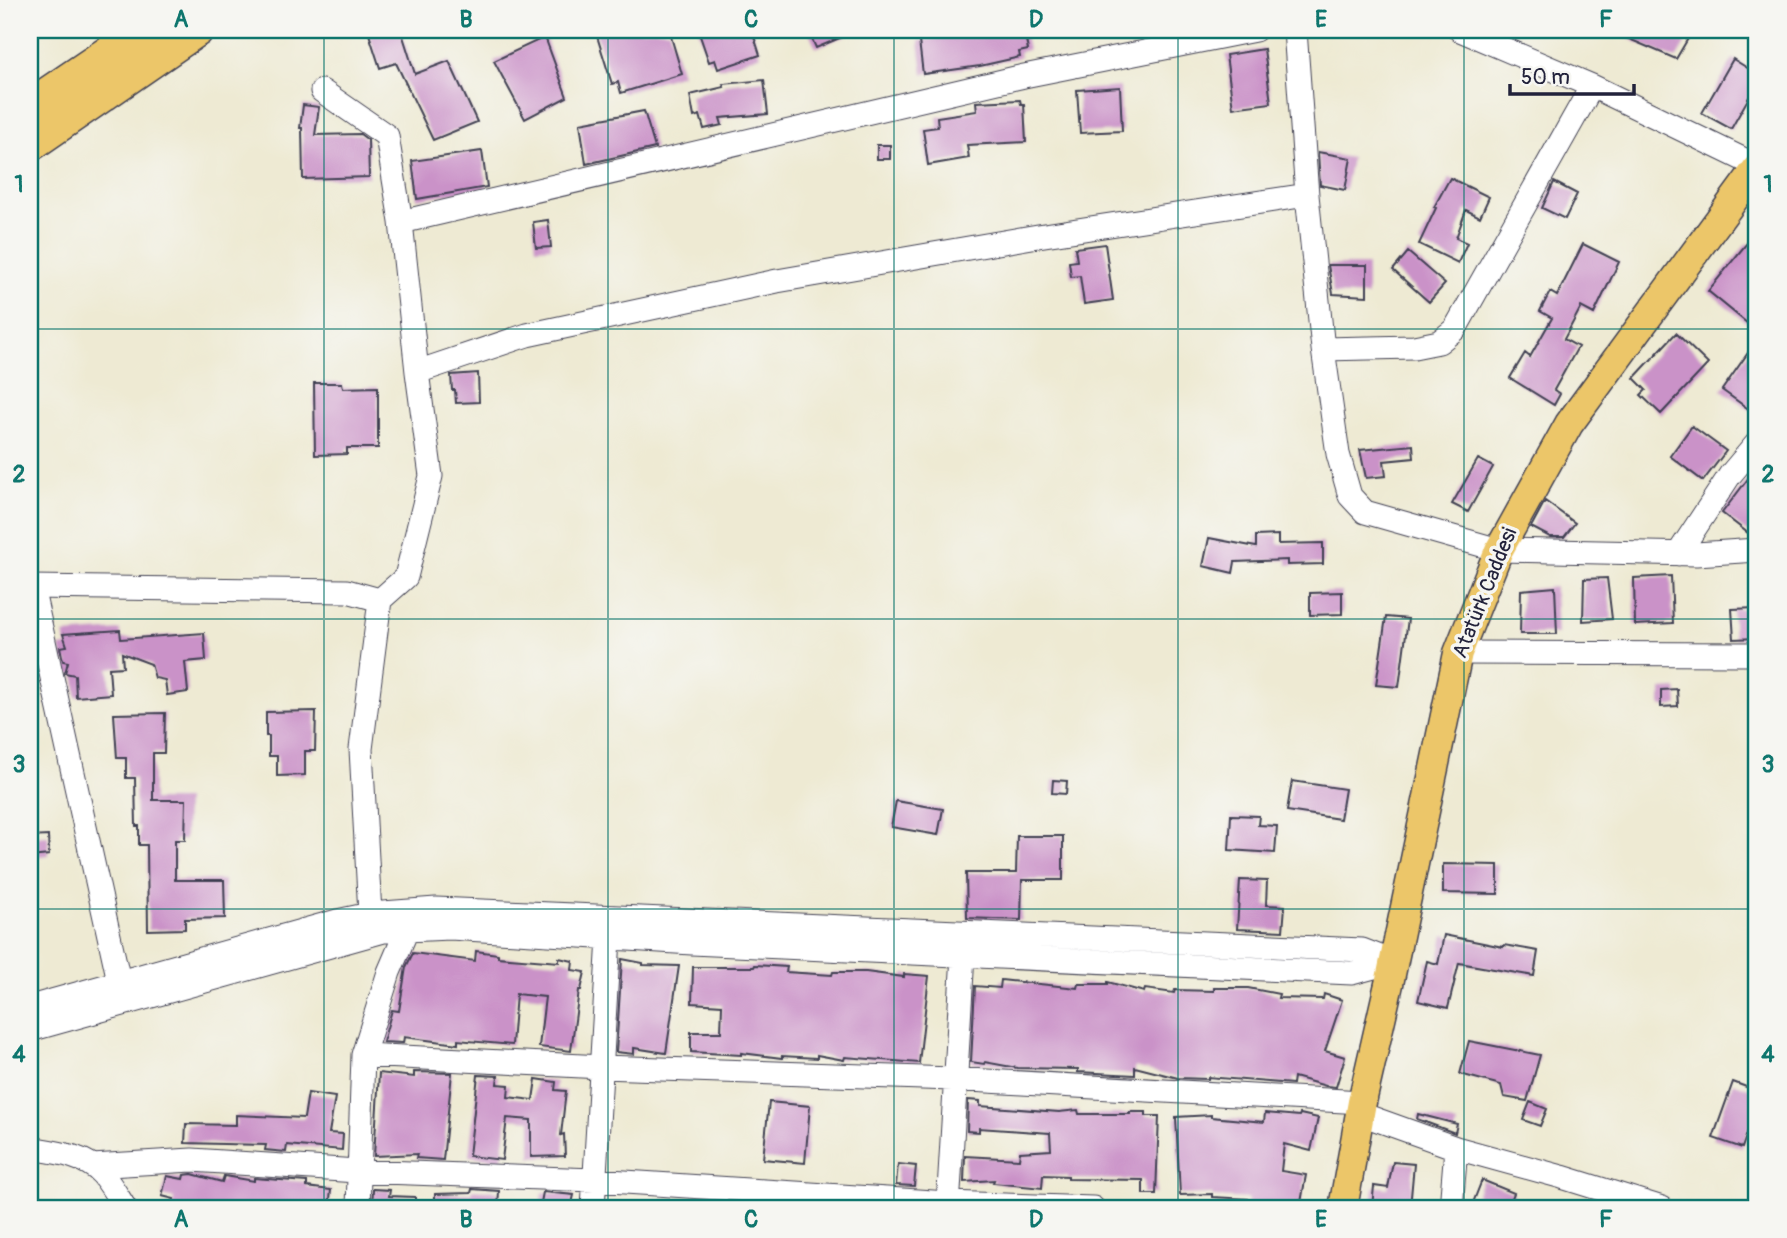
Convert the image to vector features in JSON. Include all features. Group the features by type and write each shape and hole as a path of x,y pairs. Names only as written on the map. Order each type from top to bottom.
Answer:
{"highway":[{"path":"30,106 142,30"},
{"path":"30,145 197,30"}],"main road":[{"name":"Atatürk Caddesi","path":"1343,1208 1361,1108 1458,653 1499,550 1569,424 1757,167"}],"street":[{"path":"401,222 1024,76 1255,30"},
{"path":"1295,30 1307,195 1323,349 1338,454 1350,496 1357,504 1365,512 1499,550 1678,554 1757,550"},
{"path":"1460,30 1592,86 1757,167"},
{"path":"1323,349 1414,347 1439,342 1455,329 1592,86"},
{"path":"322,91 387,136 401,222 431,476 406,577 380,600 361,749 370,914"},
{"path":"417,372 527,335 777,281 1038,236 1307,195"},
{"path":"1678,554 1730,475 1757,443"},
{"path":"119,981 31,587 347,591 380,600"},
{"path":"1458,653 1757,654"},
{"path":"30,1007 275,937 370,914 436,909 1363,950 1393,962"},
{"path":"30,1030 371,935 407,930 450,928 1352,973 1393,962"},
{"path":"358,1208 357,1171 363,1055 389,972 407,930"},
{"path":"593,1208 610,938"},
{"path":"948,1206 963,955"},
{"path":"363,1055 954,1080 1361,1108 1456,1148 1662,1208"},
{"path":"30,1148 67,1155 92,1166 101,1173 125,1208"},
{"path":"1451,1208 1456,1148"},
{"path":"92,1166 192,1160 357,1171 594,1180 948,1206 1093,1208"}],"building":[{"path":"383,30 401,30 415,74 449,61 477,122 433,140 396,63 380,68 369,34"},
{"path":"595,30 669,30 682,74 621,93 618,82 612,84"},
{"path":"698,30 752,30 760,55 718,69 715,60 709,62"},
{"path":"808,30 859,30 816,48"},
{"path":"956,30 1024,30 1028,50 1019,52 1020,57 923,74 919,41 956,35"},
{"path":"1608,30 1693,30 1676,59"},
{"path":"545,37 567,97 525,119 494,61"},
{"path":"1264,49 1271,103 1233,108 1226,55"},
{"path":"1733,59 1757,74 1757,83 1731,129 1702,113"},
{"path":"764,80 768,114 720,118 722,125 704,129 700,115 694,117 690,95 724,87 723,84"},
{"path":"1120,87 1122,131 1080,133 1077,90"},
{"path":"1020,100 1021,104 1024,104 1026,142 967,145 969,158 928,165 923,129 938,127 937,117 977,111 976,102"},
{"path":"303,105 319,107 315,135 360,134 368,140 369,177 303,179 300,128"},
{"path":"644,111 655,148 586,164 580,123"},
{"path":"877,145 890,145 890,159 877,159"},
{"path":"482,151 487,187 417,199 412,161"},
{"path":"1318,152 1351,158 1345,190 1320,185"},
{"path":"1450,178 1489,197 1480,217 1466,210 1456,238 1467,243 1458,263 1419,244 1436,208 1434,207"},
{"path":"1554,182 1577,194 1565,219 1542,208"},
{"path":"548,220 551,247 536,248 533,222"},
{"path":"1747,243 1757,252 1757,312 1747,323 1708,291"},
{"path":"1105,244 1113,300 1084,304 1080,276 1071,277 1069,262 1077,261 1075,248"},
{"path":"1583,244 1619,262 1594,314 1581,307 1564,339 1578,347 1554,390 1560,394 1554,405 1510,378 1525,353 1530,357 1552,318 1540,311 1550,292 1557,296"},
{"path":"1408,252 1445,284 1429,302 1393,270"},
{"path":"1328,265 1367,265 1367,296 1333,294"},
{"path":"1676,333 1708,364 1661,414 1641,395 1646,390 1634,378"},
{"path":"1757,340 1757,415 1722,390"},
{"path":"478,373 479,402 456,403 451,375"},
{"path":"314,383 342,383 343,388 378,387 378,448 347,448 347,454 315,455"},
{"path":"1692,426 1726,451 1703,481 1670,456"},
{"path":"1413,445 1414,458 1384,461 1386,476 1366,478 1360,450"},
{"path":"1478,459 1493,467 1468,512 1452,504"},
{"path":"1757,467 1757,521 1748,533 1722,513"},
{"path":"1545,501 1575,523 1564,537 1550,537 1531,527"},
{"path":"1278,535 1278,544 1323,543 1323,564 1287,565 1287,560 1235,562 1233,573 1203,566 1209,538 1256,547 1256,536"},
{"path":"1671,576 1673,623 1635,625 1634,578"},
{"path":"1607,578 1612,619 1583,621 1584,579"},
{"path":"1555,587 1557,634 1520,634 1521,590"},
{"path":"1342,592 1342,614 1310,615 1310,593"},
{"path":"1757,608 1757,638 1734,639 1732,609"},
{"path":"1386,617 1408,619 1399,687 1376,685"},
{"path":"120,630 121,639 204,633 206,660 185,662 188,692 167,695 165,680 155,678 151,664 122,653 123,667 109,668 111,694 76,697 75,675 65,673 68,662 63,661 60,647 67,646 63,634"},
{"path":"1677,689 1678,706 1661,707 1661,690"},
{"path":"316,711 315,751 305,751 305,775 277,776 277,756 269,756 266,712"},
{"path":"165,713 164,753 153,753 153,800 186,800 185,840 175,840 175,880 224,880 225,918 185,919 185,929 148,930 147,845 139,845 135,778 126,778 126,758 117,758 114,714"},
{"path":"1053,780 1067,781 1066,794 1052,793"},
{"path":"1292,781 1345,789 1340,819 1287,811"},
{"path":"896,801 943,809 938,835 891,827"},
{"path":"1231,815 1259,816 1258,825 1277,826 1275,853 1229,850"},
{"path":"48,836 49,855 30,857 30,837"},
{"path":"1017,836 1063,836 1063,880 1022,880 1021,920 967,918 966,873 1016,873"},
{"path":"1443,864 1498,865 1498,894 1443,893"},
{"path":"1240,880 1267,881 1266,905 1285,906 1283,931 1237,929"},
{"path":"1444,935 1538,951 1534,976 1459,963 1448,1008 1418,1001 1427,961 1438,964"},
{"path":"476,951 498,954 498,957 559,962 559,958 573,961 572,970 585,972 579,990 571,1051 539,1047 545,997 516,994 512,1045 458,1040 458,1044 404,1037 403,1043 383,1042 392,1010 399,1011 406,967 413,953 475,961"},
{"path":"622,959 643,965 679,966 666,1053 634,1048 634,1054 616,1052"},
{"path":"693,967 787,967 786,972 832,975 833,972 866,972 904,977 904,974 929,976 919,1063 845,1057 844,1060 817,1055 817,1058 782,1058 741,1053 691,1052 691,1032 721,1032 722,1005 692,1003"},
{"path":"1001,980 1077,988 1078,984 1108,982 1144,992 1145,989 1174,993 1175,990 1248,988 1279,994 1278,998 1323,999 1324,994 1342,1000 1325,1051 1345,1057 1336,1087 1294,1077 1293,1084 1208,1077 1178,1078 1135,1067 1135,1075 1078,1072 1078,1069 1017,1068 971,1062 975,986 1000,988"},
{"path":"1469,1041 1540,1055 1527,1101 1504,1097 1501,1085 1460,1074"},
{"path":"414,1072 452,1073 443,1160 416,1158 417,1154 374,1156 379,1073 414,1077"},
{"path":"478,1075 498,1076 497,1084 509,1085 508,1097 533,1100 536,1079 556,1082 555,1090 566,1091 561,1135 564,1134 565,1156 531,1157 531,1120 507,1118 502,1160 469,1156"},
{"path":"1733,1082 1757,1091 1757,1104 1742,1148 1713,1138"},
{"path":"308,1093 335,1097 329,1133 343,1134 342,1150 287,1145 286,1152 265,1150 266,1145 185,1143 186,1124 236,1125 236,1115 304,1118"},
{"path":"968,1100 980,1101 980,1106 1059,1112 1078,1110 1079,1114 1146,1112 1146,1116 1159,1116 1156,1194 1143,1194 1143,1180 1068,1179 1068,1176 1043,1175 1042,1188 993,1183 994,1180 964,1182 965,1156 1019,1159 1020,1152 1051,1150 1050,1133 979,1128 979,1132 967,1131"},
{"path":"769,1102 810,1106 805,1163 763,1159"},
{"path":"1530,1102 1547,1109 1540,1126 1523,1120"},
{"path":"1265,1113 1300,1114 1318,1118 1311,1151 1284,1144 1281,1171 1306,1175 1300,1208 1247,1206 1248,1199 1212,1197 1212,1194 1180,1195 1176,1117 1211,1115 1264,1122"},
{"path":"1418,1114 1457,1124 1455,1133 1417,1119"},
{"path":"1393,1162 1414,1164 1410,1208 1372,1208 1374,1186 1388,1188"},
{"path":"898,1164 916,1166 914,1186 896,1185"},
{"path":"192,1174 222,1182 224,1176 254,1181 254,1178 307,1182 307,1187 331,1190 329,1208 172,1208 174,1199 162,1196 167,1176 183,1179 184,1175"},
{"path":"1482,1180 1514,1193 1508,1208 1471,1208"},
{"path":"373,1189 390,1190 389,1196 415,1197 415,1208 372,1208"},
{"path":"472,1189 499,1191 498,1208 435,1208 435,1194 471,1193"},
{"path":"543,1192 574,1195 571,1208 540,1208"}]}
